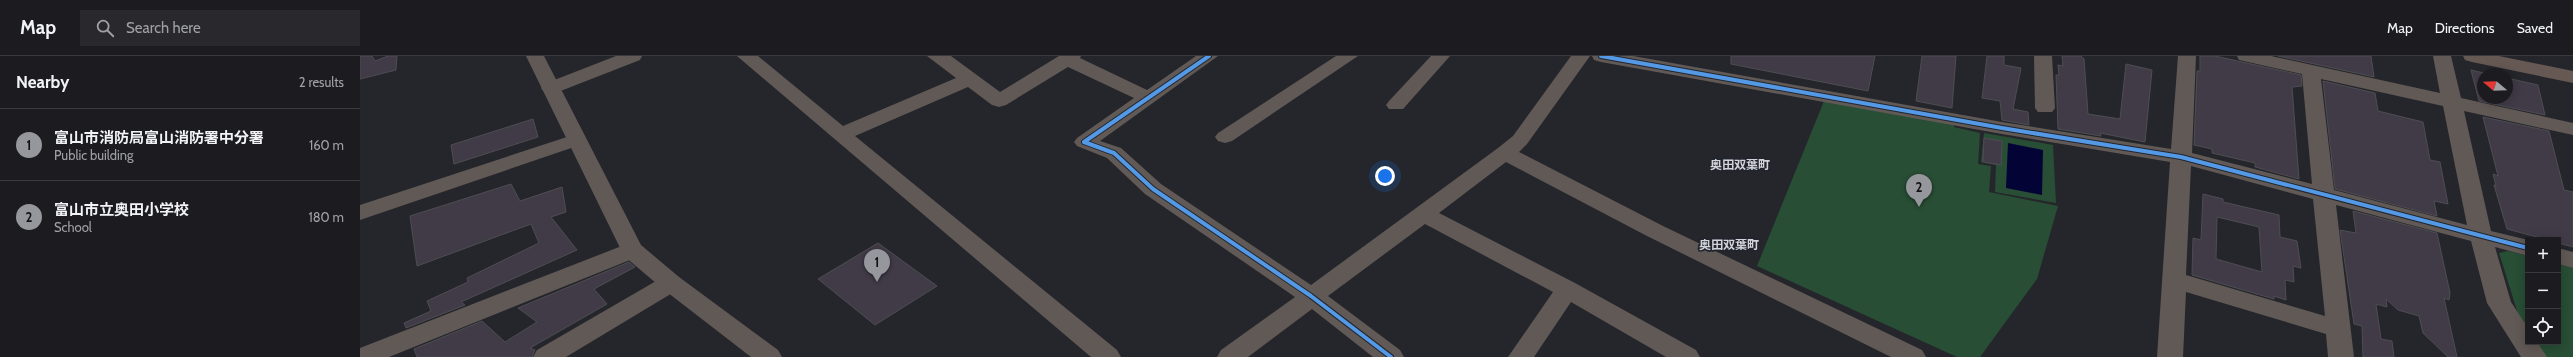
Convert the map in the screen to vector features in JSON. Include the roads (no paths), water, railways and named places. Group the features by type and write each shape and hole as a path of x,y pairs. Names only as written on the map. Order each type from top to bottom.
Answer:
{"main road":[{"path":"2472,56 2573,77"}],"street":[{"path":"535,56 632,250 671,283 770,357"},
{"path":"552,88 633,56"},
{"path":"746,56 1108,357"},
{"path":"1209,56 1084,142 1114,153 1153,189 1311,296 1391,357"},
{"path":"1226,137 1349,56"},
{"path":"1396,106 1441,56"},
{"path":"1230,357 1422,213 1505,153 1520,140 1581,56"},
{"path":"1601,56 2002,128 2181,157 2525,247"},
{"path":"2043,56 2045,108"},
{"path":"2170,357 2187,56"},
{"path":"2246,56 2573,129"},
{"path":"2442,56 2481,236 2499,303 2534,357"},
{"path":"946,58 999,101 1069,58 1149,98"},
{"path":"2311,71 2326,195 2341,357"},
{"path":"840,134 971,79"},
{"path":"360,214 576,140"},
{"path":"1505,153 1655,231 1913,357"},
{"path":"1422,213 1567,290 1686,357"},
{"path":"364,357 632,250"},
{"path":"2561,257 2573,260"},
{"path":"2174,280 2338,329"},
{"path":"546,357 671,283"},
{"path":"1521,357 1567,290"}],"place":[{"name":"富山市立奥田小学校","path":"1919,207"},
{"name":"富山市消防局富山消防署中分署","path":"877,282"}],"district":[{"name":"奥田双葉町","path":"1740,165"},
{"name":"奥田双葉町","path":"1729,245"}]}
